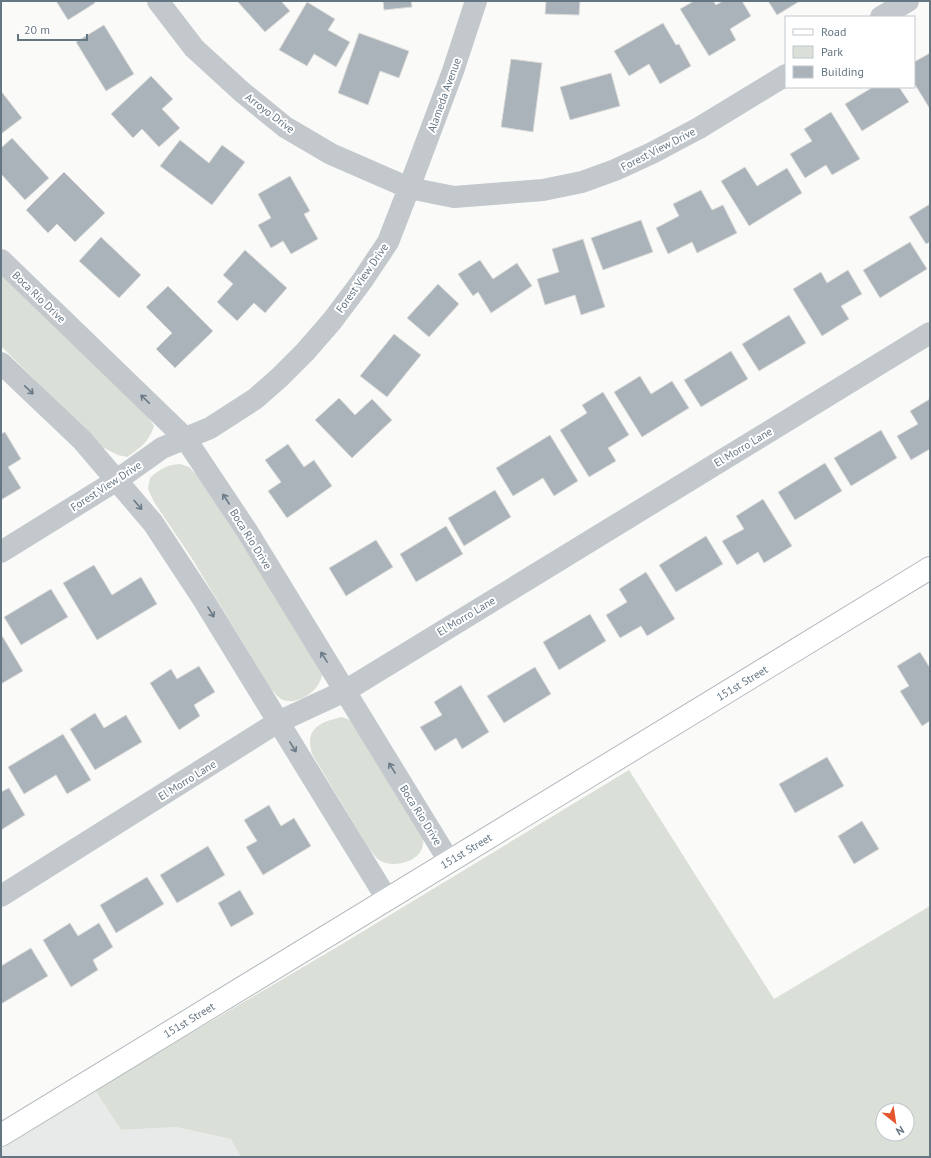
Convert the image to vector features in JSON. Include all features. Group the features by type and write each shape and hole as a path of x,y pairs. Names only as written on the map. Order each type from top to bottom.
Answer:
{"street":[{"name":"Arroyo Drive","path":"158,1 194,48 242,92 285,127 332,154 409,188"},
{"name":"Alameda Avenue","path":"409,188 453,71 476,1"},
{"name":"Forest View Drive","path":"1,552 117,480 162,448 210,428 255,399 279,378 305,352 332,321 362,281 388,242 409,188 454,197 543,190 582,182 615,170 652,153 699,128 785,76"},
{"name":"Boca Rio Drive","path":"1,260 185,438 247,531 449,861"},
{"name":"El Morro Lane","path":"1,896 278,722 345,691 930,333"},
{"path":"1,363 82,440 153,522 203,599 388,899"},
{"name":"151st Street","path":"1,1135 930,568"}],"shaded area":[{"path":"95,1090 121,1130 176,1127 231,1139 241,1157 1,1157 1,1149"}],"green space":[{"path":"1,273 146,413 154,426 150,436 136,451 127,457 118,455 102,447 1,346"},
{"path":"180,464 189,467 201,479 321,666 322,676 319,684 305,697 294,701 283,700 271,689 191,557 154,502 148,489 150,478 164,468 171,465"},
{"path":"342,717 350,720 421,831 423,844 421,850 412,859 406,862 399,864 385,863 376,857 368,847 312,754 310,742 313,731 326,721"},
{"path":"629,770 774,999 930,906 930,1157 241,1157 231,1139 176,1127 121,1130 95,1090 342,944"}],"building":[{"path":"56,1 94,1 95,3 68,20"},
{"path":"237,1 281,1 290,11 265,32"},
{"path":"383,1 411,1 412,7 384,10"},
{"path":"546,1 580,1 579,15 545,14"},
{"path":"694,1 713,1 716,5 723,1 742,1 751,16 730,29 736,40 709,56 680,9"},
{"path":"768,1 800,1 777,15"},
{"path":"307,2 335,19 328,30 350,42 336,67 314,54 307,66 279,50"},
{"path":"663,23 676,45 679,44 691,66 660,84 649,64 629,76 614,51"},
{"path":"104,25 134,74 106,91 76,42"},
{"path":"359,33 409,51 399,78 380,71 368,105 338,93"},
{"path":"930,53 930,109 915,85 915,61"},
{"path":"511,59 542,63 533,132 501,127"},
{"path":"611,73 620,106 570,120 560,87"},
{"path":"151,76 173,99 162,109 180,128 159,147 142,129 133,138 111,114"},
{"path":"871,88 900,88 909,102 862,131 845,104"},
{"path":"1,91 22,118 1,134"},
{"path":"831,112 860,159 832,175 826,165 805,178 790,154 812,141 804,129"},
{"path":"12,138 49,178 25,200 1,174 1,148"},
{"path":"180,140 209,163 222,145 245,162 212,205 160,166"},
{"path":"745,167 757,186 787,168 802,193 749,226 721,181"},
{"path":"64,172 105,213 75,242 57,224 48,233 26,210"},
{"path":"290,176 310,211 304,214 318,239 291,254 283,241 271,248 258,225 271,218 258,194"},
{"path":"701,190 712,210 723,205 737,233 697,253 692,242 668,254 656,228 679,216 673,204"},
{"path":"930,204 930,242 926,244 909,217"},
{"path":"641,220 653,252 603,270 591,238"},
{"path":"101,237 141,275 119,298 79,261"},
{"path":"583,239 605,307 581,315 575,295 545,305 537,279 559,272 552,249"},
{"path":"910,242 927,269 880,298 863,270"},
{"path":"245,250 287,288 265,313 254,303 237,321 217,302 233,284 223,275"},
{"path":"480,260 493,279 517,263 532,286 491,313 478,292 473,296 458,274"},
{"path":"848,270 862,294 841,306 849,319 822,336 793,289 821,272 827,283"},
{"path":"438,284 459,304 429,337 407,318"},
{"path":"168,286 213,331 175,368 156,349 172,333 146,307"},
{"path":"789,315 806,343 759,371 742,344"},
{"path":"394,334 421,355 387,397 360,376"},
{"path":"731,351 748,379 701,407 684,380"},
{"path":"640,376 651,394 672,381 689,408 642,437 614,392"},
{"path":"603,392 629,435 608,448 616,461 589,477 560,430 587,413 582,405"},
{"path":"339,398 355,415 372,399 392,420 352,458 315,420"},
{"path":"930,399 930,449 911,460 897,436 918,424 910,411"},
{"path":"881,430 897,458 851,486 834,458"},
{"path":"5,432 21,459 8,467 21,488 1,500 1,434"},
{"path":"550,435 578,481 554,496 543,478 513,496 496,468"},
{"path":"288,444 304,467 314,460 332,486 287,518 268,491 281,482 265,460"},
{"path":"825,463 842,491 795,520 778,492"},
{"path":"495,490 511,517 464,546 448,518"},
{"path":"763,499 792,546 764,563 758,552 737,565 722,541 744,529 736,516"},
{"path":"446,526 463,554 416,582 400,554"},
{"path":"706,536 723,564 676,592 659,565"},
{"path":"376,540 393,567 346,596 329,568"},
{"path":"94,565 112,595 141,577 157,604 97,640 63,583"},
{"path":"646,572 675,619 647,636 641,626 620,638 606,615 627,602 619,589"},
{"path":"51,589 68,617 21,645 4,617"},
{"path":"590,614 606,641 559,670 543,642"},
{"path":"1,634 23,671 1,684"},
{"path":"920,652 930,668 930,721 922,726 900,691 909,686 897,666"},
{"path":"199,666 215,692 194,705 200,716 179,730 150,683 171,669 177,679"},
{"path":"535,667 551,694 504,723 487,696"},
{"path":"461,685 489,732 462,749 456,738 435,751 420,727 442,715 434,702"},
{"path":"95,713 104,728 126,715 142,742 95,770 70,729"},
{"path":"63,734 91,780 67,794 56,775 24,794 8,767"},
{"path":"827,757 844,786 795,813 779,784"},
{"path":"9,788 25,815 1,830 1,792"},
{"path":"269,805 281,826 294,818 311,846 263,875 246,847 257,841 244,820"},
{"path":"862,821 879,849 854,864 838,836"},
{"path":"208,846 225,875 177,903 160,875"},
{"path":"147,877 164,904 116,933 100,905"},
{"path":"240,890 254,914 231,927 218,903"},
{"path":"70,923 78,936 99,923 113,947 93,960 98,970 71,987 43,940"},
{"path":"31,948 48,976 1,1004 1,966"}]}
